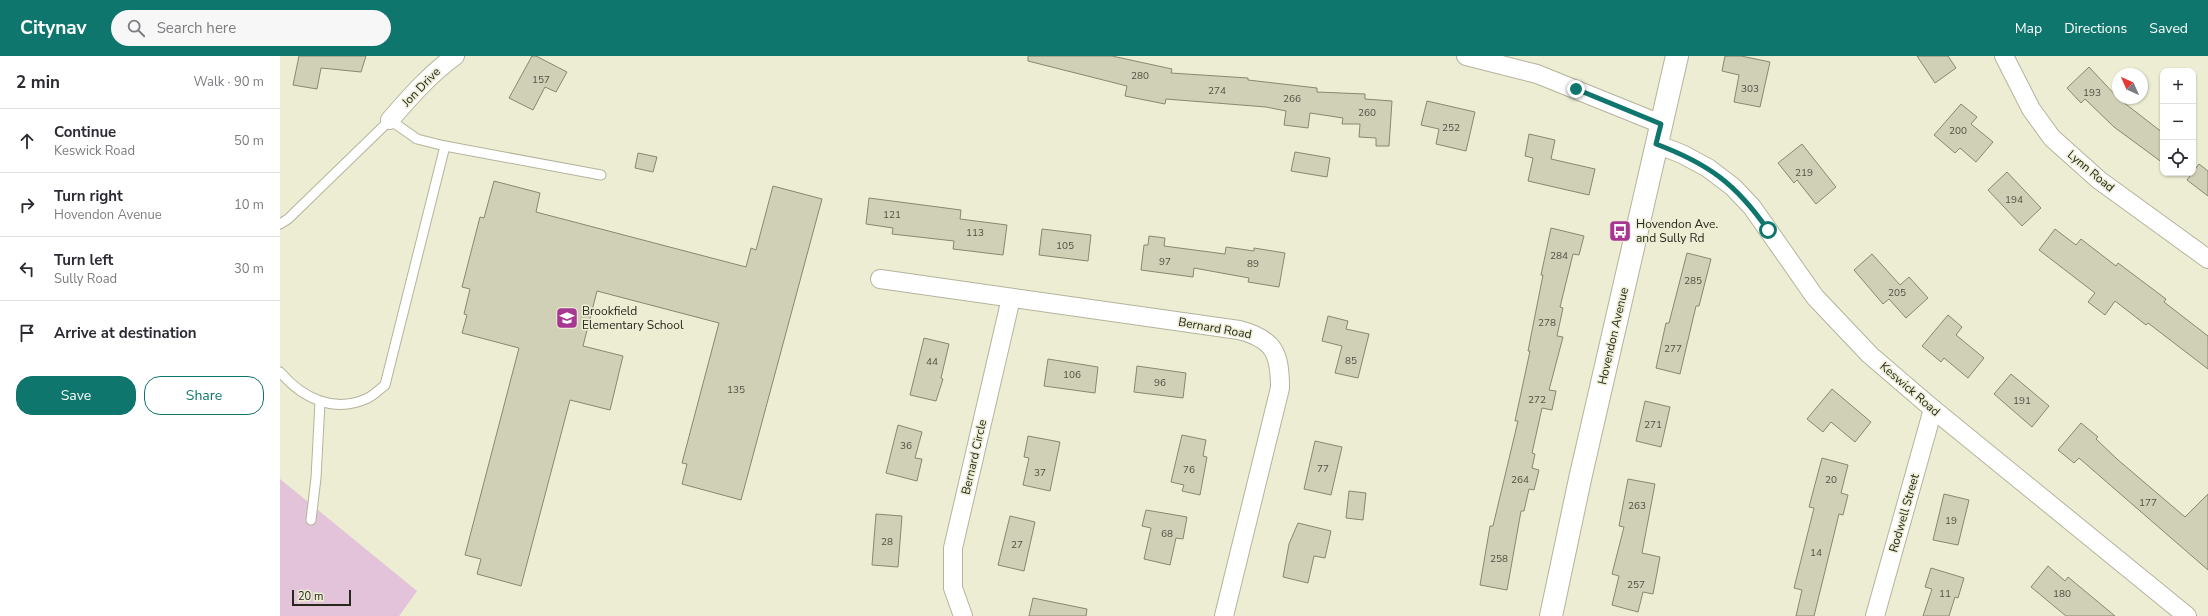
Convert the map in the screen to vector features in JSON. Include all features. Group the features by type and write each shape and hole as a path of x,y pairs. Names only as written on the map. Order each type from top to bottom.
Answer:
{"street":[{"name":"Jon Drive","path":"390,120 440,66 455,56"},
{"name":"Keswick Road","path":"1466,56 1537,74 1659,134 1682,154 1708,168 1733,187 1752,207 1816,297 1870,355 1933,409 2187,616"},
{"name":"Hovendon Avenue","path":"1551,616 1677,56"},
{"name":"Lynn Road","path":"2004,56 2031,109 2052,138 2099,180 2208,259"},
{"name":"Bernard Road","path":"880,279 1239,330 1257,335 1272,347 1280,365 1280,388 1224,616"},
{"name":"Bernard Circle","path":"963,616 953,588 953,548 1011,298"},
{"name":"Rodwell Street","path":"1875,616 1933,409"}],"lane":[{"path":"280,224 288,219 390,120 417,139 445,146 602,175"},
{"path":"280,372 292,386 320,402 348,404 369,398 385,385 445,146"},
{"path":"311,520 316,478 320,402"}],"shaded area":[{"path":"280,479 417,591 399,616 280,616"}],"building":[{"path":"299,56 366,56 361,72 321,68 317,89 293,85"},
{"path":"532,56 536,56 567,72 556,92 545,87 533,110 509,98"},
{"path":"1028,56 1112,56 1172,69 1171,73 1248,78 1248,80 1317,88 1317,92 1365,94 1365,99 1392,101 1389,146 1376,146 1376,138 1359,137 1360,124 1342,124 1343,118 1310,113 1308,128 1284,125 1286,111 1266,107 1166,99 1165,104 1125,96 1127,86 1028,61"},
{"path":"1725,56 1741,56 1770,62 1760,107 1734,102 1739,75 1722,71"},
{"path":"1917,56 1948,56 1956,68 1935,83"},
{"path":"2089,67 2112,92 2112,104 2126,104 2160,131 2160,161 2114,127 2085,99 2081,103 2067,88"},
{"path":"1427,101 1475,112 1466,151 1436,144 1439,129 1421,125"},
{"path":"1961,104 1977,117 1971,124 1993,142 1976,162 1960,148 1955,153 1934,135"},
{"path":"1529,134 1555,140 1551,159 1595,169 1589,195 1528,181 1533,158 1525,156"},
{"path":"1802,144 1836,187 1816,204 1797,180 1794,183 1778,163"},
{"path":"1295,152 1330,158 1327,177 1291,171"},
{"path":"638,153 657,157 653,172 635,168"},
{"path":"2199,164 2208,171 2208,196 2187,180 2190,176 2196,176 2196,168"},
{"path":"2007,172 2041,208 2022,226 1988,190"},
{"path":"494,181 540,193 536,212 746,267 751,248 756,250 773,186 822,199 741,500 682,484 687,464 682,463 719,323 597,291 583,346 623,356 610,410 570,400 521,586 477,574 481,559 465,555 519,348 462,333 467,315 464,314 470,289 462,287 480,217 484,218"},
{"path":"869,198 961,210 960,219 1007,225 1003,255 953,249 954,241 892,234 893,228 866,224"},
{"path":"1551,228 1584,236 1579,255 1573,254 1560,307 1563,308 1557,336 1563,337 1549,390 1556,391 1552,410 1542,408 1532,453 1535,454 1532,468 1539,470 1534,490 1529,489 1524,511 1521,511 1507,590 1480,585 1490,526 1493,526 1518,421 1515,421 1530,351 1528,351"},
{"path":"1042,229 1091,235 1088,261 1039,255"},
{"path":"2055,229 2076,245 2081,239 2116,266 2118,263 2166,299 2164,302 2208,336 2208,369 2148,323 2146,325 2115,301 2105,315 2088,302 2095,293 2039,250"},
{"path":"1149,236 1165,238 1164,246 1225,254 1226,247 1254,251 1254,248 1285,253 1279,287 1248,282 1249,278 1194,268 1193,277 1141,270 1144,245 1148,245"},
{"path":"1687,253 1711,259 1699,306 1696,306 1680,374 1656,368 1666,323 1669,323"},
{"path":"1872,254 1900,285 1909,277 1928,298 1906,318 1889,299 1883,304 1854,270"},
{"path":"1948,315 1962,327 1956,335 1984,358 1968,378 1944,358 1941,362 1922,346"},
{"path":"1328,316 1348,321 1346,329 1369,334 1358,378 1335,373 1342,346 1322,341"},
{"path":"924,338 949,344 941,378 943,379 936,401 910,395"},
{"path":"1048,359 1098,367 1095,393 1044,386"},
{"path":"1137,366 1186,373 1183,398 1134,392"},
{"path":"2011,374 2049,406 2032,427 1994,394"},
{"path":"1832,389 1871,422 1855,442 1831,422 1823,432 1807,419"},
{"path":"1645,401 1670,407 1661,447 1636,441"},
{"path":"2081,423 2098,437 2096,439 2117,459 2185,517 2208,494 2208,570 2079,458 2074,463 2058,450"},
{"path":"898,425 922,432 915,458 922,459 917,481 886,473"},
{"path":"1182,435 1206,440 1203,456 1207,457 1200,495 1182,491 1184,485 1171,482"},
{"path":"1028,436 1060,442 1050,491 1023,485 1029,458 1024,457"},
{"path":"1315,441 1342,447 1331,495 1304,489"},
{"path":"1822,458 1848,465 1841,493 1848,495 1843,515 1839,514 1814,616 1796,616 1802,590 1794,588 1814,508 1809,507"},
{"path":"1628,479 1655,484 1642,553 1660,557 1653,594 1643,592 1638,612 1612,605 1619,576 1612,574 1624,527 1619,526"},
{"path":"1349,491 1366,493 1363,520 1346,518"},
{"path":"1944,494 1969,500 1958,545 1933,540"},
{"path":"1146,510 1187,517 1183,539 1176,538 1170,565 1144,559 1151,528 1142,526"},
{"path":"876,514 902,516 898,567 872,565"},
{"path":"1010,516 1035,522 1024,571 998,565"},
{"path":"1298,523 1331,531 1325,558 1314,556 1308,583 1283,577 1289,544"},
{"path":"2048,566 2065,581 2068,577 2115,616 2066,616 2031,587"},
{"path":"1931,568 1964,578 1958,598 1955,597 1949,616 1923,616 1932,589 1925,587"},
{"path":"1033,598 1087,609 1086,616 1029,616"}],"place":[{"name":"Hovendon Ave. and Sully Rd","path":"1620,231"},
{"name":"Brookfield Elementary School","path":"567,318"}],"route":[{"path":"1576,89 1661,124 1656,144 1682,154 1708,168 1733,187 1752,207 1768,230"}]}
